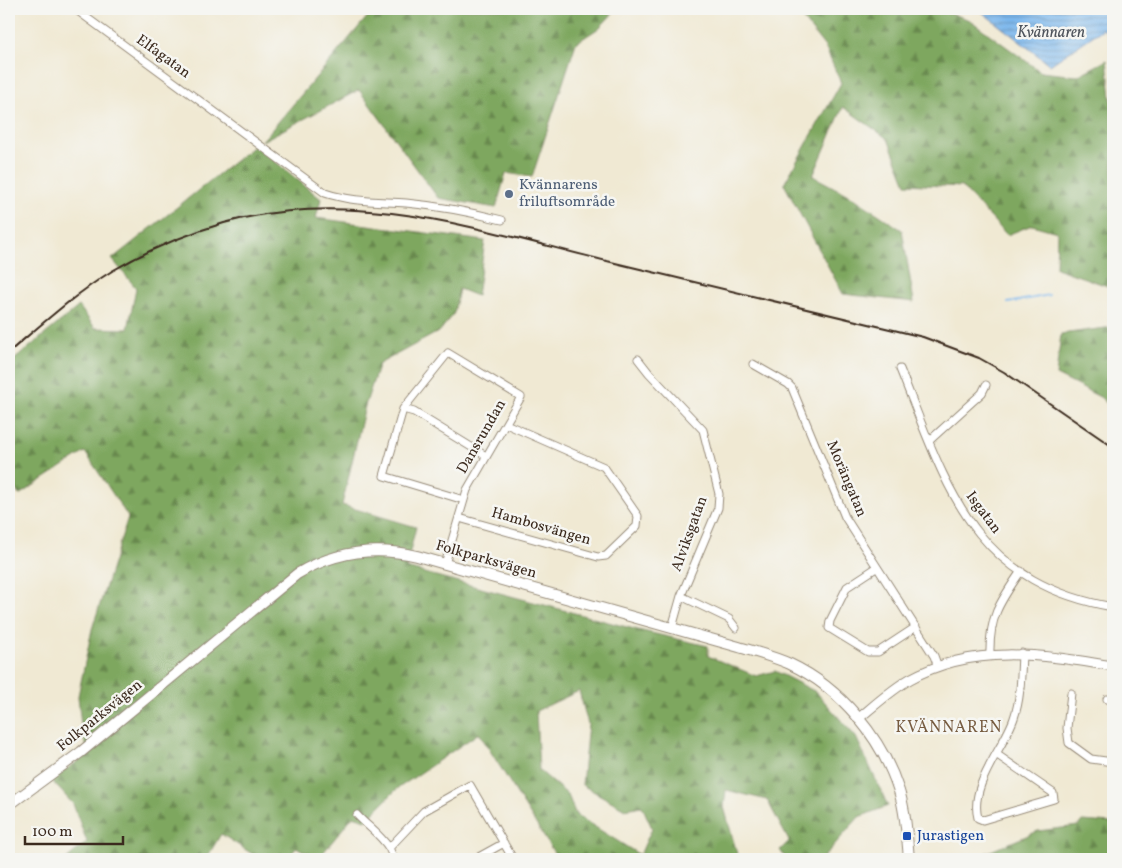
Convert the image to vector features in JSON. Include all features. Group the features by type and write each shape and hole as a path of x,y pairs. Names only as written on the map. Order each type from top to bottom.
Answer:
{"main road":[{"name":"Folkparksvägen","path":"9,805 81,752 284,583 313,565 344,554 384,551 404,553 445,564 672,628 790,664 832,691 858,719 883,755 899,791 909,859"}],"street":[{"name":"Elfagatan","path":"76,9 331,195 468,211 502,220"},
{"name":"Dansrundan","path":"445,564 464,500 486,456 521,397 448,353 403,409 384,476 464,500"},
{"name":"Alviksgatan","path":"638,359 703,430 719,494 718,508 682,596 672,628"},
{"name":"Morängatan","path":"753,364 792,388 844,517 916,627 934,656 938,667"},
{"name":"Isgatan","path":"900,369 950,492 965,516 989,545 1021,571 1057,591 1092,603 1113,607"},
{"path":"929,441 982,394 986,385"},
{"path":"403,409 414,412 486,456"},
{"name":"Hambosvängen","path":"458,518 598,557 606,556 637,526 638,516 604,467 506,424"},
{"path":"876,568 847,586 830,621 829,628 868,652 878,652 916,627"},
{"path":"990,655 990,631 996,610 1021,571"},
{"name":"Alviksgatan","path":"682,596 729,619 736,628"},
{"path":"996,754 1053,793 1054,799 1019,808 990,819 983,820 978,818 976,806 989,765 1010,729 1016,712 1020,693 1022,654"},
{"path":"858,719 897,688 938,667 965,659 990,655 1022,654 1113,666"},
{"path":"1071,693 1067,728 1069,743 1091,759 1113,762"},
{"path":"389,848 424,811 470,785 513,859"},
{"path":"357,815 367,826 375,829 389,848 394,859"},
{"path":"475,859 504,843"}],"green space":[{"path":"374,9 617,9 599,28 576,43 532,177 506,173 496,208 438,198 359,90 262,141"},
{"path":"795,9 938,9 970,20 1041,72 1077,76 1107,60 1113,116 1113,288 1056,268 1057,232 1032,225 1007,235 962,187 906,184 888,139 843,107 813,176 854,198 902,230 914,302 843,294 784,184 841,83 825,47"},
{"path":"255,145 321,199 316,218 485,241 477,296 459,289 454,313 440,331 379,364 365,406 342,505 416,527 406,568 638,630 708,646 708,656 756,676 775,671 816,692 856,737 888,806 859,817 822,859 786,859 780,850 789,841 767,800 726,790 724,807 738,857 552,859 556,856 479,733 397,789 366,820 353,816 318,859 296,847 288,859 260,859 221,834 206,859 66,859 87,842 73,804 51,780 90,753 82,736 78,696 92,629 128,517 85,452 19,495 9,479 9,364 79,306 95,328 128,329 136,288 112,259","holes":["579,691 588,724 582,785 625,809 642,806 652,828 640,855 576,815 568,795 539,770 536,711"]},
{"path":"1113,327 1113,409 1100,397 1056,375 1061,334"},
{"path":"1082,821 1112,823 1113,859 972,859 1038,831 1078,826"}],"water":[{"name":"Kvännaren","path":"978,9 1113,9 1113,39 1103,29 1050,65"}],"waterway":[{"path":"1008,303 1049,295"}],"railway":[{"path":"9,352 98,280 138,257 181,238 224,223 273,213 322,209 371,211 467,226 923,337 979,358 1004,372 1113,447"}],"place":[{"name":"Kvännarens friluftsområde","path":"509,194"},
{"name":"Jurastigen","path":"907,836"}],"district":[{"name":"KVÄNNAREN","path":"949,728"}]}
